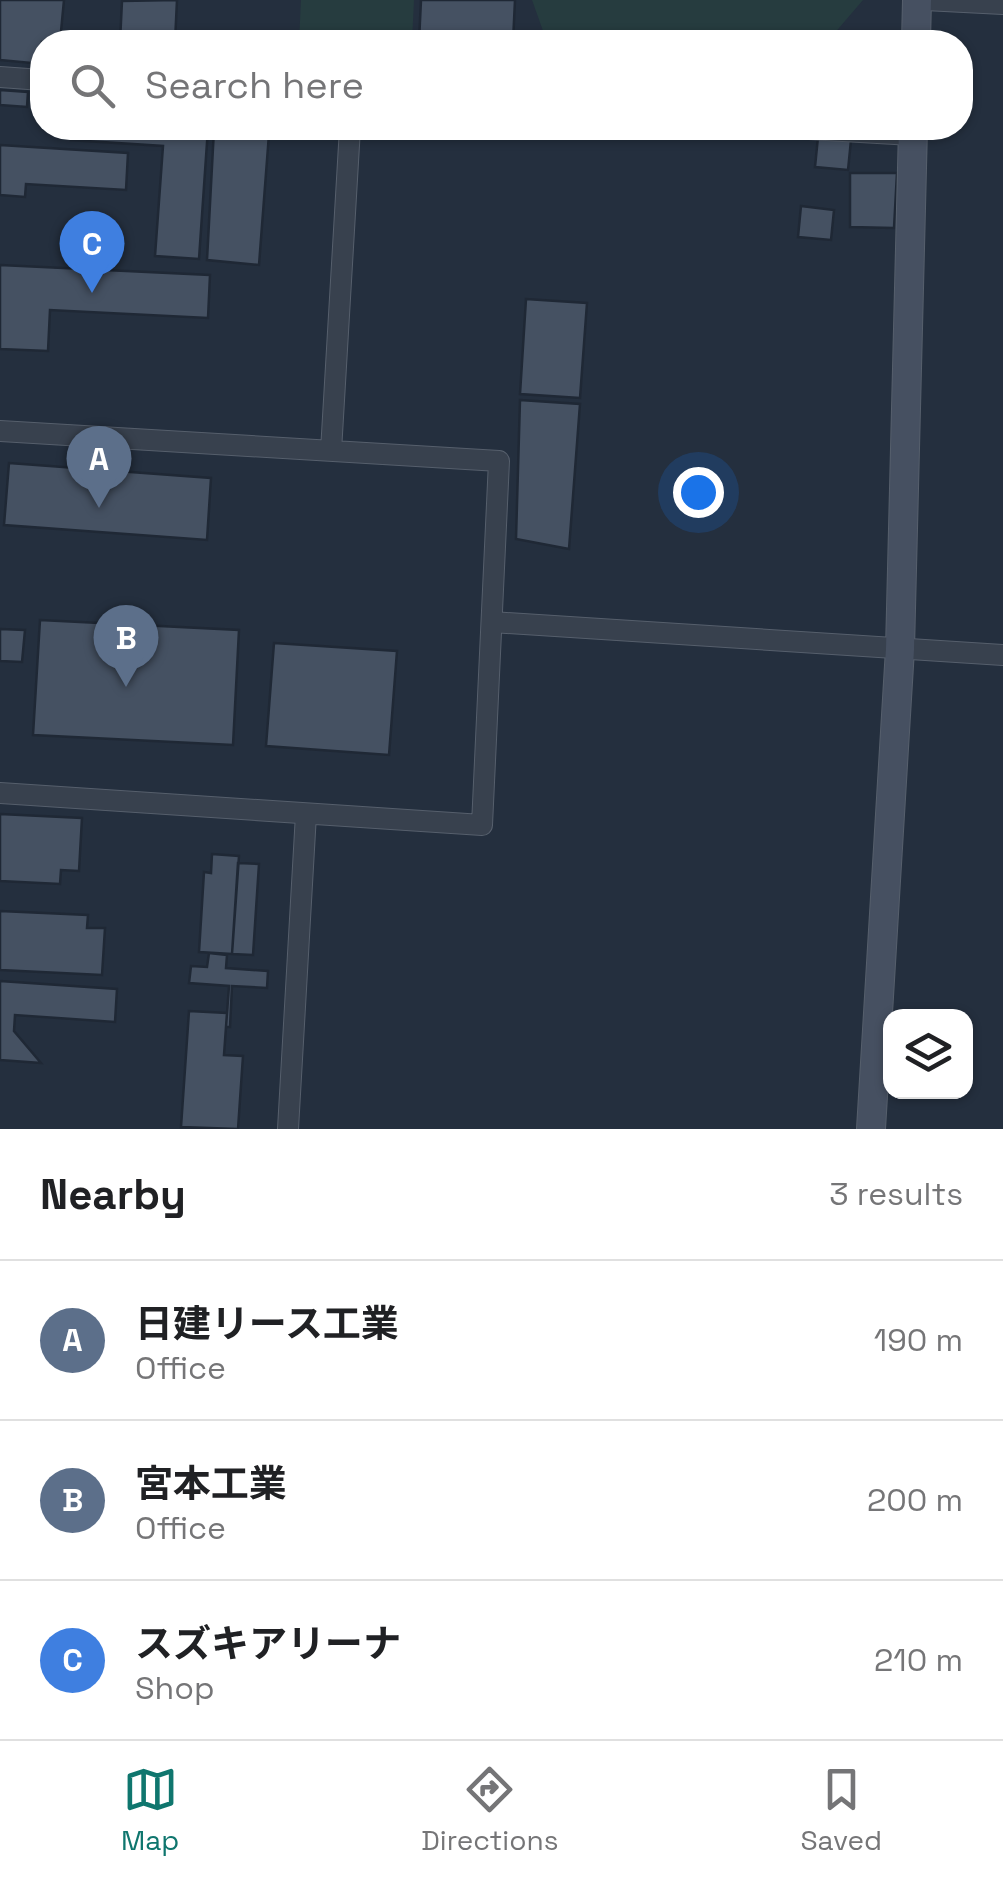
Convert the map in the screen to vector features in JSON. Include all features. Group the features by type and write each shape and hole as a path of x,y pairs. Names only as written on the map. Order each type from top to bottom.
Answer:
{"street":[{"path":"916,30 917,0"},
{"path":"925,0 1003,4"},
{"path":"0,78 30,79"},
{"path":"331,451 349,140"},
{"path":"871,1129 900,649 912,140"},
{"path":"0,431 499,461 482,826 0,793"},
{"path":"492,622 1003,655"},
{"path":"288,1129 306,814"}],"green space":[{"path":"301,0 414,0 413,30 300,30"},
{"path":"532,0 863,0 837,30 543,30"}],"building":[{"path":"0,0 64,0 61,30 30,30 30,63 0,60"},
{"path":"177,0 176,30 121,30 122,1"},
{"path":"421,0 515,0 514,30 420,30"},
{"path":"0,90 28,92 27,107 0,105"},
{"path":"71,140 207,140 199,259 155,256 163,146"},
{"path":"213,140 269,140 259,265 207,260"},
{"path":"818,140 851,140 848,170 815,167"},
{"path":"0,145 128,153 126,190 26,184 25,197 0,195"},
{"path":"850,173 897,173 894,228 850,227"},
{"path":"801,206 834,210 831,240 798,237"},
{"path":"0,265 210,275 208,318 50,310 48,351 0,349"},
{"path":"526,299 587,303 580,398 520,394"},
{"path":"520,400 580,404 569,549 516,539"},
{"path":"9,463 211,478 207,540 4,525"},
{"path":"40,620 239,630 233,745 33,735"},
{"path":"0,629 25,630 22,662 0,661"},
{"path":"274,643 397,651 389,755 266,746"},
{"path":"0,814 82,818 79,871 61,870 60,884 0,881"},
{"path":"212,854 239,856 232,954 199,952 204,872 211,873"},
{"path":"238,863 259,864 253,955 232,954"},
{"path":"0,911 88,915 87,928 105,928 102,975 0,970"},
{"path":"209,953 227,955 226,968 268,971 267,988 232,986 230,1027 226,1027 229,986 189,983 191,966 207,967"},
{"path":"0,981 117,989 115,1022 15,1015 14,1031 41,1063 0,1060"},
{"path":"189,1011 227,1013 224,1055 243,1056 238,1129 181,1127"}],"place":[{"name":"スズキアリーナ","path":"92,293"},
{"name":"日建リース工業","path":"99,508"},
{"name":"宮本工業","path":"126,687"}]}
